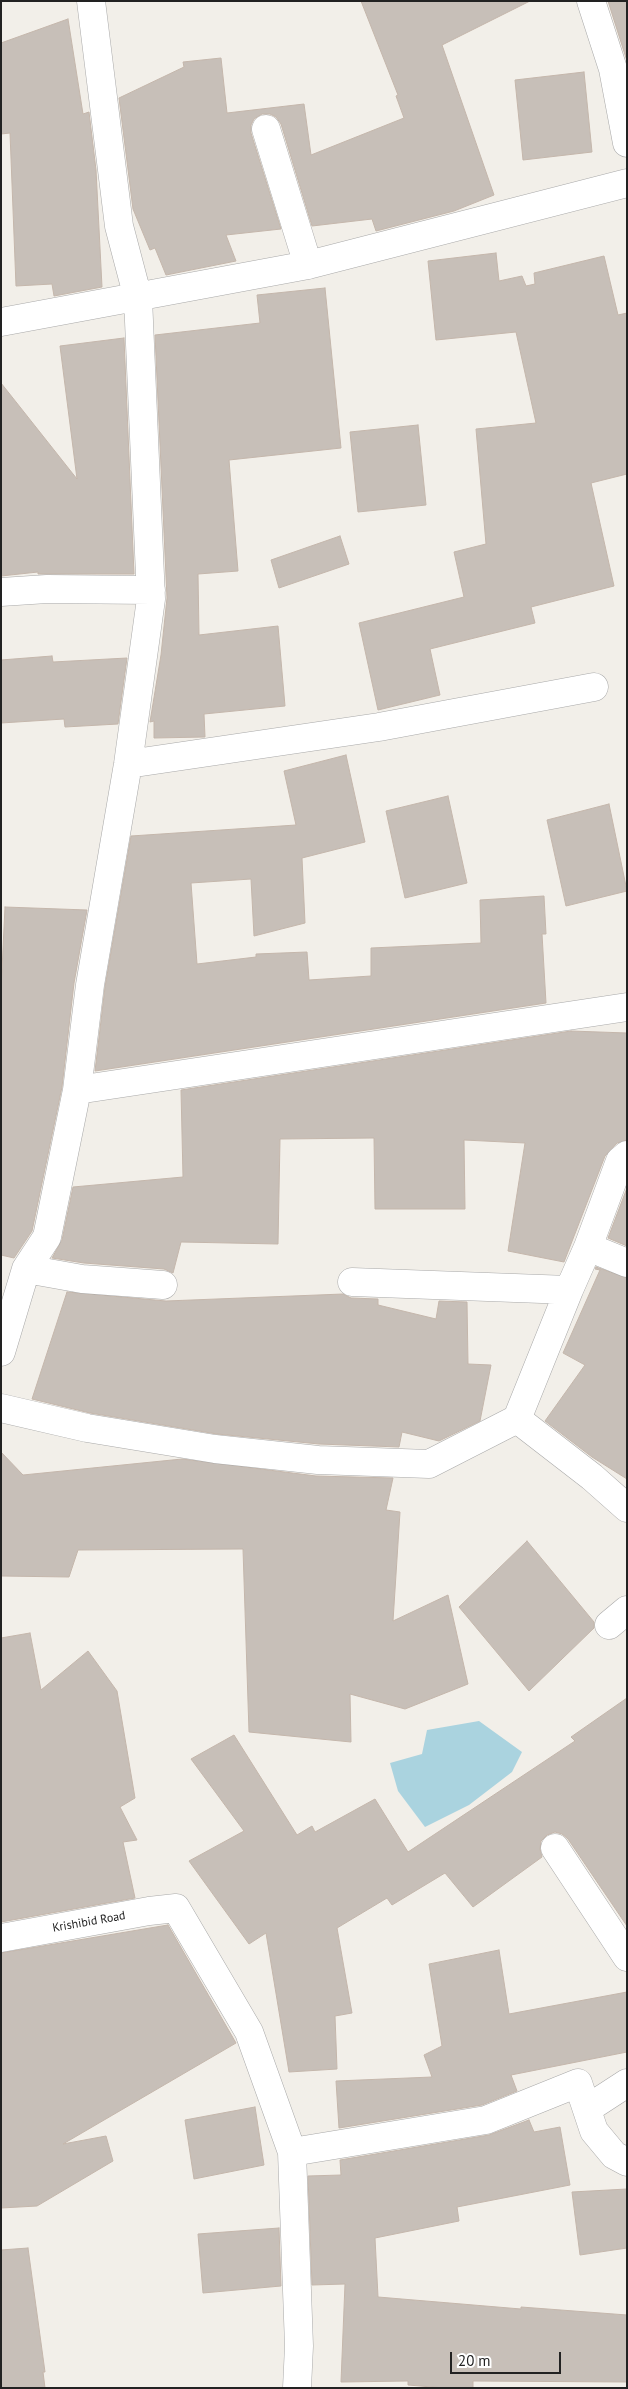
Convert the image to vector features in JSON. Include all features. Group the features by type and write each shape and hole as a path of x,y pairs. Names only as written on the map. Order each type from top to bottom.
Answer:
{"street":[{"path":"1,1352 26,1268 47,1237 77,1090 90,985 128,764 151,590 138,298 119,226 91,1"},
{"path":"591,1 613,70 627,143"},
{"path":"266,129 308,265"},
{"path":"1,322 308,265 627,183"},
{"path":"1,592 47,589 151,590"},
{"path":"128,764 379,727 594,687"},
{"path":"77,1090 627,1007"},
{"path":"1,1408 87,1428 215,1449 318,1460 429,1464 516,1419 588,1247 620,1161 627,1155"},
{"path":"588,1247 627,1263"},
{"path":"26,1268 82,1279 163,1285"},
{"path":"352,1282 569,1290"},
{"path":"516,1419 592,1476 627,1508"},
{"path":"555,1848 627,1957"},
{"name":"Krishibid Road","path":"1,1938 149,1911 176,1908 249,2032 292,2152"},
{"path":"297,2388 299,2346 292,2152 486,2120 578,2083 594,2132 614,2156 627,2162"},
{"path":"587,2109 627,2083"}],"water":[{"path":"479,1721 522,1752 512,1772 469,1805 425,1827 398,1791 390,1763 422,1754 427,1730"}],"building":[{"path":"361,1 530,1 442,45 494,195 454,211 376,231 372,219 312,226 281,124 276,117 270,114 262,114 254,119 251,125 251,133 281,229 226,235 236,261 166,275 155,248 150,250 133,209 119,98 184,67 183,62 221,58 227,113 304,104 311,155 404,118 396,96 398,95"},
{"path":"608,1 627,1 627,61"},
{"path":"68,19 83,114 89,112 96,170 102,287 54,296 52,284 16,286 10,133 1,134 1,43"},
{"path":"584,72 592,152 523,160 515,80"},
{"path":"496,253 499,281 522,276 526,286 535,284 534,273 604,256 618,315 627,313 627,474 591,483 614,586 531,607 535,623 430,649 440,695 378,710 359,623 464,597 454,552 486,544 476,429 536,423 516,332 436,340 428,261"},
{"path":"325,288 341,448 229,460 238,571 198,574 199,635 278,626 285,706 204,714 205,737 154,738 154,721 150,722 161,655 167,598 155,335 260,323 257,295"},
{"path":"124,338 134,574 38,574 38,572 1,576 1,383 77,479 60,346"},
{"path":"418,425 426,505 358,512 350,432"},
{"path":"340,536 349,564 279,588 271,560"},
{"path":"52,656 53,662 127,658 118,724 65,727 64,719 1,723 1,660"},
{"path":"346,755 365,842 302,858 305,923 254,936 251,879 191,883 197,964 256,957 256,954 307,952 309,980 371,976 371,948 481,943 480,900 544,896 546,934 542,934 546,1003 95,1071 105,987 131,836 296,825 284,771"},
{"path":"448,796 467,883 405,898 386,811"},
{"path":"609,804 627,891 566,906 547,820"},
{"path":"5,907 87,910 74,983 62,1087 32,1231 14,1258 1,1255 1,990"},
{"path":"571,1031 627,1033 627,1140 617,1143 605,1156 564,1262 508,1251 525,1143 464,1140 465,1209 375,1209 374,1138 280,1139 278,1244 181,1242 173,1273 164,1269 84,1263 52,1258 62,1240 73,1187 183,1177 181,1090"},
{"path":"627,1188 627,1246 608,1238"},
{"path":"596,1267 627,1278 627,1479 592,1457 545,1421 585,1365 563,1353 600,1270 595,1269"},
{"path":"67,1292 166,1301 343,1294 351,1298 378,1299 378,1305 436,1319 439,1301 467,1302 468,1364 491,1365 480,1421 439,1441 402,1432 399,1447 319,1444 217,1434 90,1413 32,1399"},
{"path":"1,1452 23,1475 182,1459 316,1476 393,1478 386,1510 400,1512 393,1621 448,1595 468,1684 405,1709 350,1694 351,1742 249,1732 243,1549 78,1550 69,1577 1,1576"},
{"path":"527,1541 594,1622 594,1628 529,1691 459,1607"},
{"path":"30,1633 41,1690 88,1651 117,1691 135,1798 120,1807 137,1840 123,1842 135,1898 1,1922 1,1638"},
{"path":"627,1698 627,1926 568,1839 562,1834 555,1832 547,1835 541,1841 542,1857 473,1907 445,1873 392,1905 387,1898 337,1928 352,2013 335,2016 337,2069 289,2072 266,1933 249,1944 189,1861 244,1831 191,1759 234,1735 297,1835 312,1826 315,1832 375,1799 408,1852 575,1741 571,1737"},
{"path":"168,1925 236,2043 63,2144 106,2136 113,2161 37,2206 1,2208 1,1953"},
{"path":"499,1950 509,2014 627,1992 627,2052 511,2075 517,2091 482,2105 339,2128 336,2081 432,2077 424,2055 442,2046 429,1964"},
{"path":"255,2107 264,2165 194,2179 185,2120"},
{"path":"529,2120 534,2132 560,2127 570,2185 457,2207 459,2221 375,2238 378,2297 521,2309 521,2307 627,2315 627,2382 473,2381 473,2388 444,2388 408,2385 408,2381 341,2382 345,2284 312,2285 308,2176 341,2175 340,2160 489,2135"},
{"path":"627,2189 627,2248 580,2255 572,2192"},
{"path":"279,2228 281,2286 203,2293 198,2234"},
{"path":"28,2248 45,2372 43,2372 45,2388 1,2388 1,2250"}]}
